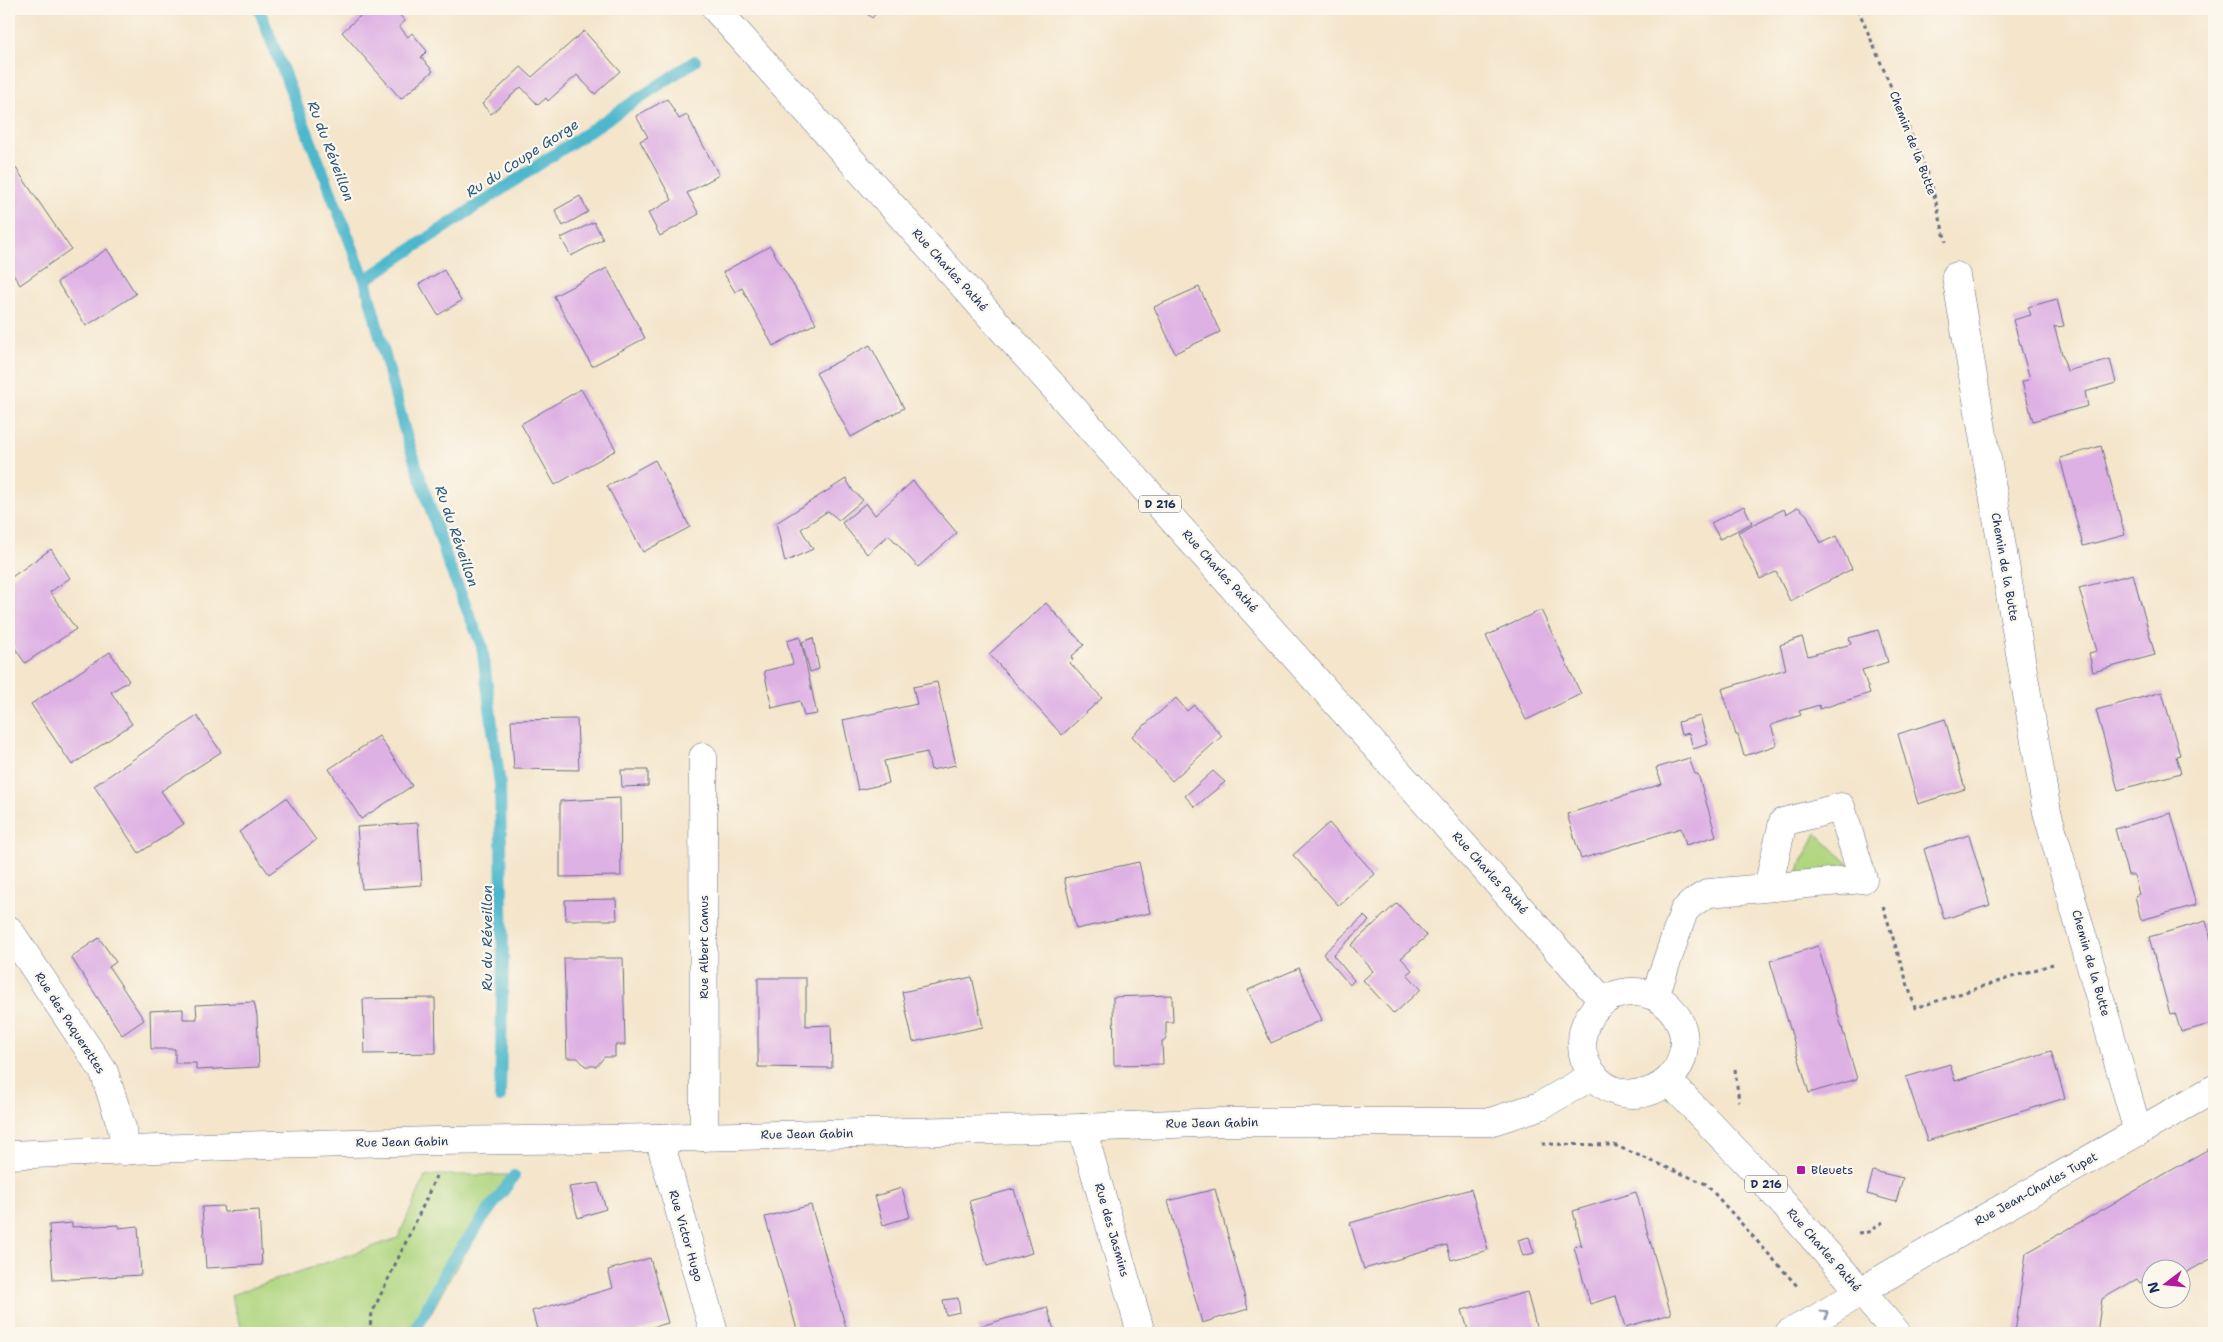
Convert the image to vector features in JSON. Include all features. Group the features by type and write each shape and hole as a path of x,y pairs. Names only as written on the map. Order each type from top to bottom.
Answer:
{"street":[{"name":"Rue Charles Pathé","path":"716,9 1603,1001"},
{"name":"Chemin de la Butte","path":"1956,276 2047,812 2138,1132"},
{"name":"Rue Albert Camus","path":"703,757 704,1137"},
{"path":"1655,996 1684,911 1691,903 1709,893 1863,879 1841,807 1783,822 1768,887"},
{"name":"Rue des Paquerettes","path":"9,930 104,1072 122,1128 124,1151"},
{"path":"1626,991 1639,991 1655,996 1670,1005 1680,1020 1685,1036 1684,1054 1677,1070 1666,1083 1653,1090 1639,1094 1624,1093 1609,1088 1594,1076 1587,1065 1582,1048 1583,1030 1591,1014 1603,1001 1614,994 1626,991"},
{"name":"Rue Jean Gabin","path":"9,1155 436,1141 1082,1128 1219,1122 1490,1122 1514,1116 1540,1106 1594,1076"},
{"name":"Rue Charles Pathé","path":"1666,1083 1679,1092 1752,1168 1897,1333"},
{"name":"Rue Jean-Charles Tupet","path":"1789,1333 1816,1319 1955,1235 2214,1089"},
{"name":"Rue des Jasmins","path":"1082,1128 1141,1333"},
{"name":"Rue Victor Hugo","path":"659,1138 714,1333"}],"path":[{"name":"Chemin de la Butte","path":"1858,9 1930,179 1956,276"},
{"path":"1863,879 1878,889 1915,1008 2088,953"},
{"path":"369,1333 372,1313 424,1206 436,1176 436,1141"},
{"path":"1538,1144 1614,1145 1706,1184 1800,1288 1803,1295"},
{"path":"1852,1232 1861,1234 1868,1232 1886,1220"}],"green space":[{"path":"1816,833 1852,867 1795,876"},
{"path":"436,1175 517,1175 454,1271 420,1333 242,1333 231,1295 398,1238 425,1177"}],"building":[{"path":"368,9 394,9 405,21 399,26 408,37 412,33 427,51 421,57 433,71 401,99 342,32"},
{"path":"862,9 880,9 872,18"},
{"path":"584,31 620,71 595,94 577,75 548,101 546,98 538,105 521,87 491,114 482,104 521,67 532,77"},
{"path":"667,99 679,119 687,115 719,175 687,193 699,214 660,236 648,213 672,200 640,141 648,137 636,116"},
{"path":"9,158 71,249 20,285 9,267"},
{"path":"580,196 588,212 563,226 555,210"},
{"path":"594,222 603,239 571,256 561,238"},
{"path":"770,246 816,323 773,346 742,288 735,292 723,272"},
{"path":"107,249 136,294 86,326 57,282"},
{"path":"607,268 645,338 592,366 554,296"},
{"path":"444,270 461,301 438,315 419,284"},
{"path":"1199,287 1220,332 1175,353 1154,307"},
{"path":"2057,299 2064,326 2054,326 2067,371 2110,359 2116,383 2085,392 2088,406 2033,421 2022,382 2030,379 2013,320 2031,315 2028,307"},
{"path":"870,345 904,408 851,437 816,373"},
{"path":"581,389 616,450 555,485 521,424"},
{"path":"2101,446 2125,535 2083,546 2060,458"},
{"path":"655,460 690,527 643,552 607,486"},
{"path":"846,479 853,491 863,500 839,520 828,511 801,529 813,549 785,562 776,523"},
{"path":"913,481 957,533 918,567 889,535 867,554 842,523 866,503 875,515"},
{"path":"1744,506 1752,523 1720,539 1711,523"},
{"path":"1798,507 1807,515 1821,543 1836,536 1852,569 1790,601 1776,572 1760,579 1738,532 1784,509 1786,514"},
{"path":"51,549 70,578 50,592 76,629 25,663 9,639 9,579"},
{"path":"2133,574 2155,655 2093,672 2089,653 2097,651 2079,588"},
{"path":"1046,603 1084,645 1071,657 1073,660 1070,663 1102,698 1062,735 989,654"},
{"path":"1541,610 1581,694 1526,720 1486,636"},
{"path":"1878,630 1888,662 1862,670 1870,693 1820,709 1819,705 1799,711 1801,715 1771,725 1777,745 1744,756 1722,689 1786,669 1780,645 1802,637 1808,656 1851,644 1849,638"},
{"path":"800,637 817,714 804,716 800,701 772,708 764,671 793,664 787,641"},
{"path":"813,638 819,669 810,672 802,642"},
{"path":"110,652 129,681 111,692 132,724 72,765 31,704"},
{"path":"937,682 956,765 931,770 927,752 884,761 889,783 858,790 843,720 917,704 913,687"},
{"path":"2162,692 2180,755 2176,756 2181,773 2118,790 2096,710"},
{"path":"1176,698 1187,711 1194,705 1222,736 1172,781 1132,736"},
{"path":"197,716 221,752 161,791 184,824 139,853 94,786"},
{"path":"1700,716 1708,744 1693,749 1689,733 1681,735 1678,722"},
{"path":"577,719 579,770 514,769 511,720"},
{"path":"1945,719 1965,789 1918,804 1898,734"},
{"path":"379,736 412,786 361,819 329,769"},
{"path":"1689,758 1695,774 1698,774 1716,836 1686,845 1681,828 1581,859 1567,814 1662,784 1656,768"},
{"path":"621,770 648,770 648,786 622,787"},
{"path":"1213,771 1225,782 1195,807 1185,796"},
{"path":"286,798 316,840 269,874 239,832"},
{"path":"620,798 621,876 560,877 560,801"},
{"path":"2171,813 2196,905 2141,920 2135,896 2139,894 2134,875 2128,875 2115,829"},
{"path":"418,823 422,885 362,889 357,827"},
{"path":"1329,823 1375,874 1339,906 1293,855"},
{"path":"1969,835 1990,905 1944,919 1924,849"},
{"path":"1139,862 1150,913 1076,929 1064,878"},
{"path":"616,899 617,920 566,920 565,900"},
{"path":"1397,903 1427,936 1401,958 1412,970 1407,974 1421,989 1394,1014 1363,980 1373,971 1351,945"},
{"path":"1364,916 1369,921 1333,955 1354,980 1350,985 1323,954"},
{"path":"2206,921 2214,951 2214,1023 2181,1032 2175,1013 2170,1014 2149,937"},
{"path":"99,938 116,962 109,967 144,1020 122,1035 71,957"},
{"path":"1818,946 1857,1079 1809,1093 1770,961"},
{"path":"564,958 623,958 625,1045 615,1045 615,1057 604,1057 597,1066 585,1066 578,1058 567,1058"},
{"path":"1299,968 1322,1020 1271,1043 1248,990"},
{"path":"972,977 983,1027 913,1042 902,992"},
{"path":"758,978 806,978 806,1026 831,1025 832,1068 758,1067"},
{"path":"1172,995 1173,1022 1166,1022 1166,1040 1162,1041 1163,1064 1114,1065 1113,997"},
{"path":"435,998 436,1053 365,1054 363,999"},
{"path":"254,1002 257,1016 259,1067 196,1070 196,1063 175,1063 175,1049 151,1049 150,1011 183,1009 183,1019 197,1019 196,1005"},
{"path":"2051,1051 2065,1098 1927,1141 1906,1077 1950,1064 1955,1081"},
{"path":"2214,1146 2214,1257 2190,1270 2190,1260 2140,1260 2140,1283 2137,1279 2102,1299 2097,1333 2015,1333 2026,1253"},
{"path":"1873,1171 1903,1178 1896,1202 1867,1194"},
{"path":"598,1183 606,1209 578,1218 569,1187"},
{"path":"902,1188 910,1217 883,1225 875,1196"},
{"path":"1014,1189 1032,1253 987,1266 969,1201"},
{"path":"1215,1189 1248,1309 1202,1323 1168,1201"},
{"path":"1471,1189 1488,1250 1451,1260 1447,1245 1364,1269 1350,1223"},
{"path":"1636,1192 1671,1314 1625,1327 1616,1296 1590,1304 1574,1247 1580,1245 1582,1247 1573,1211"},
{"path":"811,1205 846,1328 828,1333 798,1333 765,1217"},
{"path":"223,1206 224,1212 259,1210 262,1265 206,1268 202,1207"},
{"path":"72,1223 72,1227 119,1225 119,1228 138,1226 141,1275 53,1280 49,1225"},
{"path":"1529,1237 1534,1253 1523,1256 1518,1240"},
{"path":"650,1258 668,1323 630,1333 538,1333 532,1311 613,1288 608,1270"},
{"path":"1527,1292 1538,1333 1469,1333 1462,1310"},
{"path":"958,1298 960,1312 946,1315 943,1300"},
{"path":"1047,1307 1055,1333 979,1333 977,1327"}],"waterway":[{"name":"Ru du Réveillon","path":"259,9 365,280 404,428 449,565 482,646 500,785 503,962 500,1097"},
{"name":"Ru du Coupe Gorge","path":"365,280 695,61"},
{"name":"Ru du Réveillon","path":"414,1333 448,1266 514,1176"}],"place":[{"name":"Bleuets","path":"1801,1170"}]}
